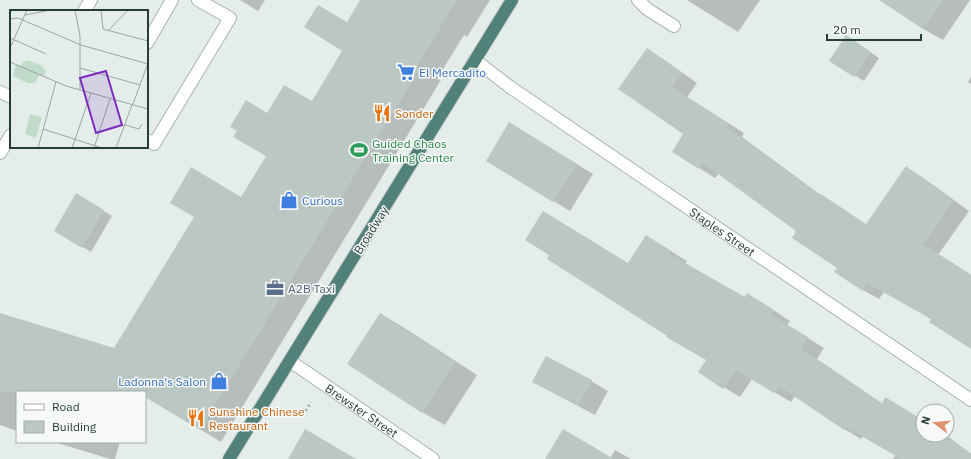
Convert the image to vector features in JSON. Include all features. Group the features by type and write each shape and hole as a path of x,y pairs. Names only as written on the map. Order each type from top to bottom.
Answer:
{"highway":[{"name":"Broadway","path":"230,459 512,0"}],"street":[{"path":"85,10 91,0"},
{"path":"148,41 172,0"},
{"path":"148,141 154,144 230,18 198,0"},
{"path":"638,0 647,9 674,26"},
{"name":"Staples Street","path":"475,60 516,92 971,400"},
{"path":"0,92 10,97"},
{"path":"0,153 10,137"},
{"name":"Brewster Street","path":"290,361 434,459"}],"building":[{"path":"360,0 457,0 417,66 420,68 200,430 146,398 146,391 0,392 0,313 114,348 194,217 170,203 191,167 241,197 266,156 233,137 237,131 230,127 246,100 267,113 284,85 312,101 342,51 304,27 318,5 347,22"},
{"path":"879,0 943,0 923,29"},
{"path":"846,35 871,52 854,77 829,61"},
{"path":"647,48 682,73 672,87 728,123 726,127 820,195 821,194 866,224 906,166 953,201 923,245 971,275 971,349 929,322 931,319 867,283 863,291 834,272 837,268 792,238 796,231 703,163 699,169 672,152 683,134 618,89"},
{"path":"509,122 577,164 553,202 486,161"},
{"path":"76,193 104,210 82,248 54,231"},
{"path":"543,211 628,263 646,235 671,251 669,254 745,297 747,293 774,310 771,315 808,337 801,349 882,404 885,397 915,415 915,443 954,443 971,454 971,459 901,459 846,427 844,430 779,386 774,393 736,370 723,389 698,372 706,360 666,337 667,336 547,259 549,255 525,240"},
{"path":"380,313 455,362 422,413 347,364"},
{"path":"546,356 592,380 578,406 532,382"},
{"path":"305,429 356,459 288,459"},
{"path":"563,429 614,459 545,459"}],"place":[{"name":"El Mercadito","path":"406,72"},
{"name":"Sonder","path":"382,113"},
{"name":"Guided Chaos Training Center","path":"359,150"},
{"name":"Curious","path":"289,200"},
{"name":"A2B Taxi","path":"275,288"},
{"name":"Ladonna's Salon","path":"219,381"},
{"name":"Sunshine Chinese Restaurant","path":"196,418"}]}
